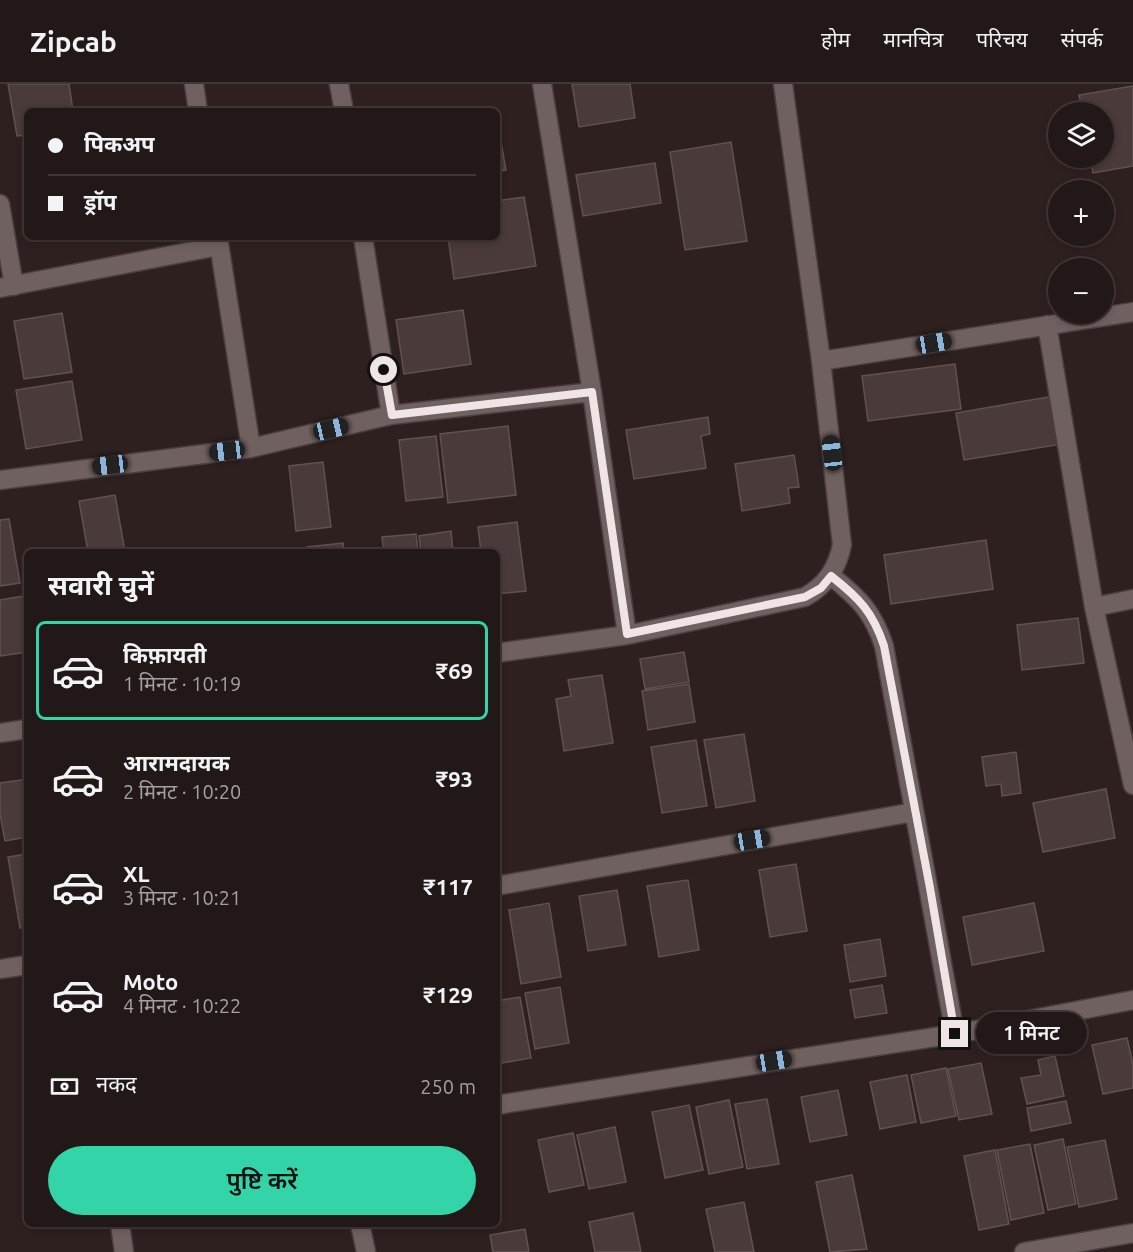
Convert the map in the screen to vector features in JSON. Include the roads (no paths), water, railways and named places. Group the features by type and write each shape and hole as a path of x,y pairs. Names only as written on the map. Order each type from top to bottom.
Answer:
{"street":[{"path":"194,84 198,108"},
{"path":"339,84 343,108"},
{"path":"542,84 592,392 627,634"},
{"path":"500,652 627,634 805,597 821,588 839,561 842,545 821,361 783,84"},
{"path":"0,204 7,287 219,241 251,448"},
{"path":"363,240 392,415"},
{"path":"821,361 1133,312"},
{"path":"1047,325 1094,607 1133,785"},
{"path":"0,480 251,448 392,415 592,392"},
{"path":"831,576 859,598 877,624 884,646 955,1034"},
{"path":"1094,607 1133,599"},
{"path":"0,734 24,730"},
{"path":"500,885 914,812"},
{"path":"0,969 24,965"},
{"path":"500,1104 955,1034 1133,1000"},
{"path":"120,1227 124,1252"},
{"path":"361,1227 366,1252"},
{"path":"1024,1252 1133,1233"}]}
